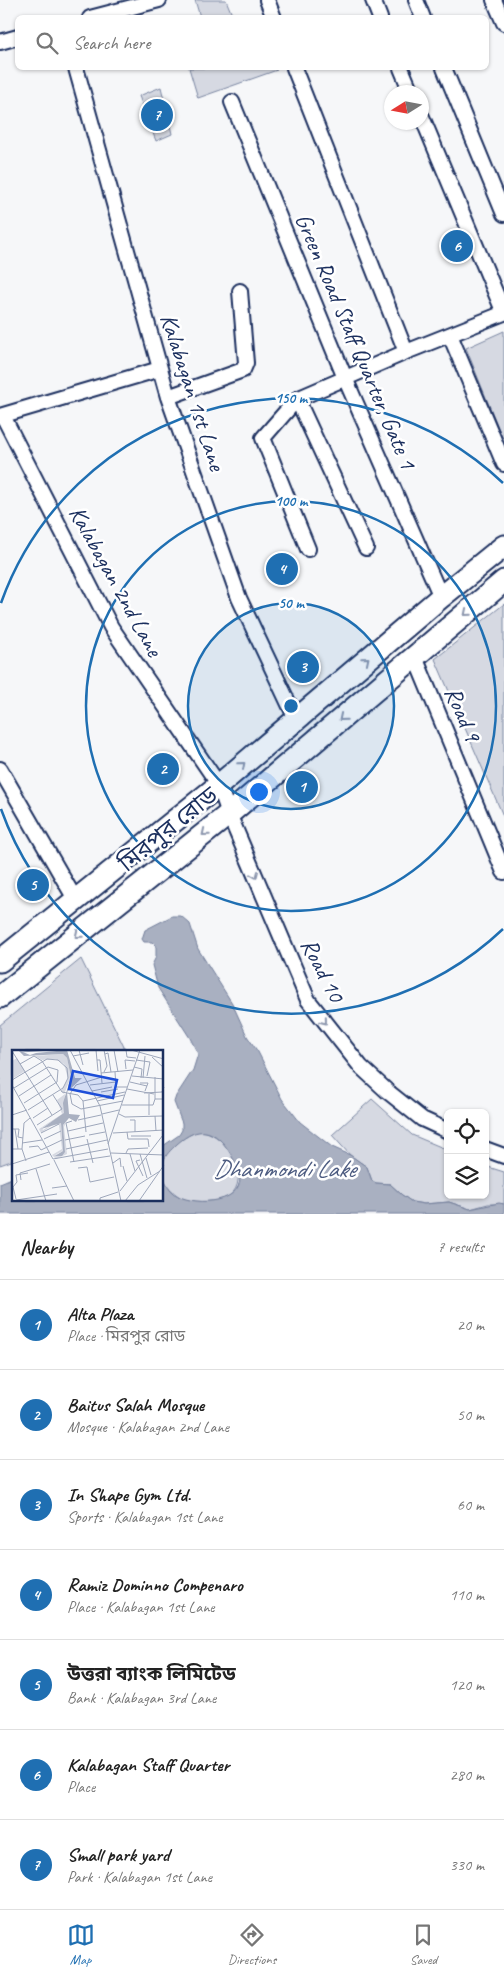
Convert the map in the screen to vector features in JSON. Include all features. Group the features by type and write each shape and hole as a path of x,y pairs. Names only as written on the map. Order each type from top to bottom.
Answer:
{"highway":[{"name":"মিরপুর রোড","path":"0,961 219,785 504,546"},
{"name":"মিরপুর রোড","path":"0,997 229,814 504,581"}],"street":[{"path":"102,15 159,0"},
{"path":"267,0 273,15"},
{"path":"373,0 379,15"},
{"path":"416,0 422,15"},
{"path":"494,0 504,23"},
{"path":"0,42 15,38"},
{"name":"Kalabagan 1st Lane","path":"77,70 168,397 239,598 296,719"},
{"path":"295,70 406,352"},
{"path":"402,70 409,85"},
{"path":"445,70 504,214"},
{"name":"Green Road Staff Quarter, Gate 1","path":"232,102 344,378 441,597"},
{"path":"308,550 263,438 297,399 406,352 504,313 428,130"},
{"path":"168,397 243,370 246,363 240,291"},
{"path":"450,334 504,464"},
{"path":"1,416 160,369"},
{"path":"297,399 366,548"},
{"name":"Kalabagan 2nd Lane","path":"1,416 111,627 219,785 229,814"},
{"name":"Road 9","path":"414,656 504,872"},
{"path":"0,769 76,899"},
{"name":"Road 10","path":"229,814 308,1000 361,1067 422,1119 444,1129"},
{"path":"489,1150 504,1156"}],"shaded area":[{"path":"195,0 226,0 232,15 199,15"},
{"path":"190,70 277,70 198,98"},
{"path":"161,87 172,134 156,141 139,96"},
{"path":"504,331 504,442 466,348"},
{"path":"504,604 504,818 435,659"},
{"path":"81,959 126,1050 12,1050 12,1161 0,1165 0,1025"},
{"path":"372,1099 412,1135 444,1148 444,1199 489,1199 489,1167 504,1172 504,1204 488,1204 470,1209 449,1202 424,1204 412,1202 390,1184 372,1181 367,1167 350,1155 332,1135"},
{"path":"198,1131 210,1134 221,1141 230,1152 236,1164 238,1177 236,1189 227,1197 212,1201 186,1199 177,1195 168,1186 164,1177 165,1156 171,1148"}],"water":[{"name":"Dhanmondi Lake","path":"172,916 181,916 190,924 198,949 232,1003 247,1036 258,1052 282,1099 300,1122 332,1147 350,1155 367,1167 372,1181 390,1184 412,1202 424,1204 449,1202 470,1209 499,1203 504,1204 504,1214 0,1214 0,1183 12,1178 12,1202 164,1202 164,1178 173,1193 190,1200 213,1201 232,1194 238,1187 240,1177 236,1165 224,1145 212,1134 199,1132 192,1134 177,1144 164,1160 164,1145 179,1135 182,1130 182,1123 174,1102 193,1070 198,1054 158,988 152,965 156,957 156,945 153,942 144,942 142,939 145,930"}],"place":[{"name":"Small park yard","path":"157,115"},
{"name":"Kalabagan Staff Quarter","path":"457,246"},
{"name":"Ramiz Dominno Compenaro","path":"282,569"},
{"name":"In Shape Gym Ltd.","path":"303,667"},
{"name":"Baitus Salah Mosque","path":"163,769"},
{"name":"Alta Plaza","path":"302,787"},
{"name":"উত্তরা ব্যাংক লিমিটেড","path":"33,885"}]}
